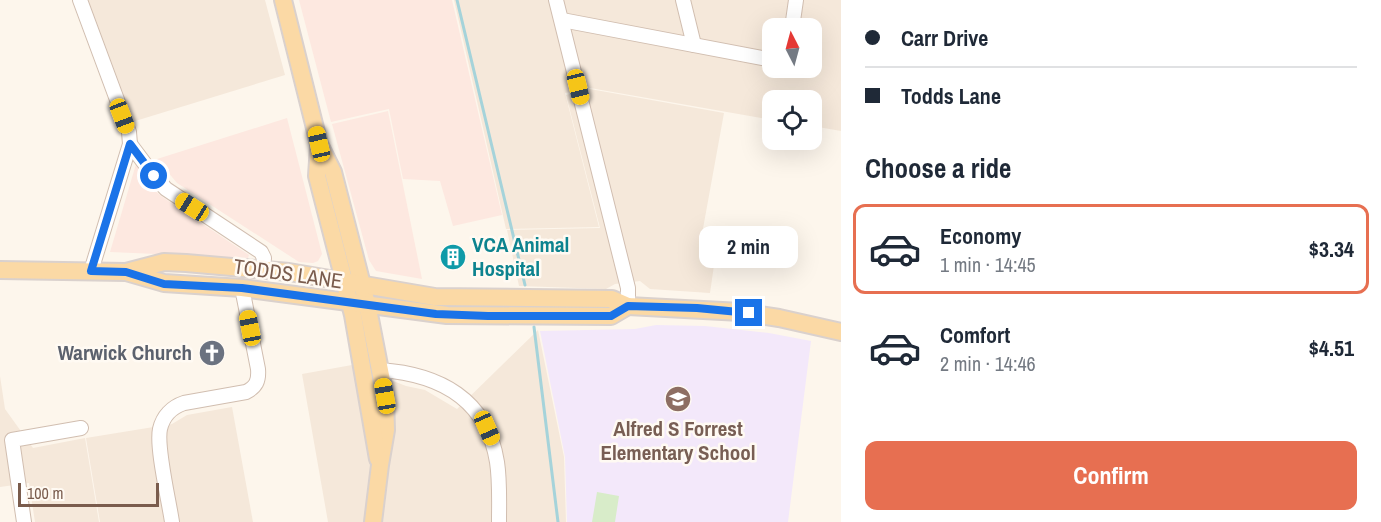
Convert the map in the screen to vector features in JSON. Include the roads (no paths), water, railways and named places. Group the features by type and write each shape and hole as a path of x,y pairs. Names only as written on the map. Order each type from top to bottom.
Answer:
{"main road":[{"path":"283,0 319,144 333,172 367,304 385,396 386,430 373,522"},
{"path":"319,144 317,176 350,302 380,465"},
{"name":"TODDS LANE","path":"126,272 164,262 263,269 435,297 612,299 628,306 741,312 841,332"},
{"name":"TODDS LANE","path":"0,270 126,272 164,284 242,288 423,312 488,316 611,316 628,306"}],"street":[{"path":"80,0 129,132 130,144 91,271"},
{"path":"556,0 628,288 628,306"},
{"path":"683,0 694,45"},
{"path":"793,18 796,0"},
{"path":"562,20 762,58"},
{"path":"130,144 166,189 261,252 264,258 263,269"},
{"path":"172,522 159,435 165,416 184,403 246,392 254,387 258,380 258,369 242,288"},
{"path":"380,370 437,382 470,404 482,417 492,440 497,463 499,522"},
{"path":"24,522 12,440 81,428"}],"waterway":[{"path":"457,0 525,285"},
{"path":"534,327 558,522"}],"place":[{"name":"VCA Animal Hospital","path":"453,257"},
{"name":"Warwick Church","path":"212,353"},
{"name":"Alfred S Forrest Elementary School","path":"678,399"}]}
